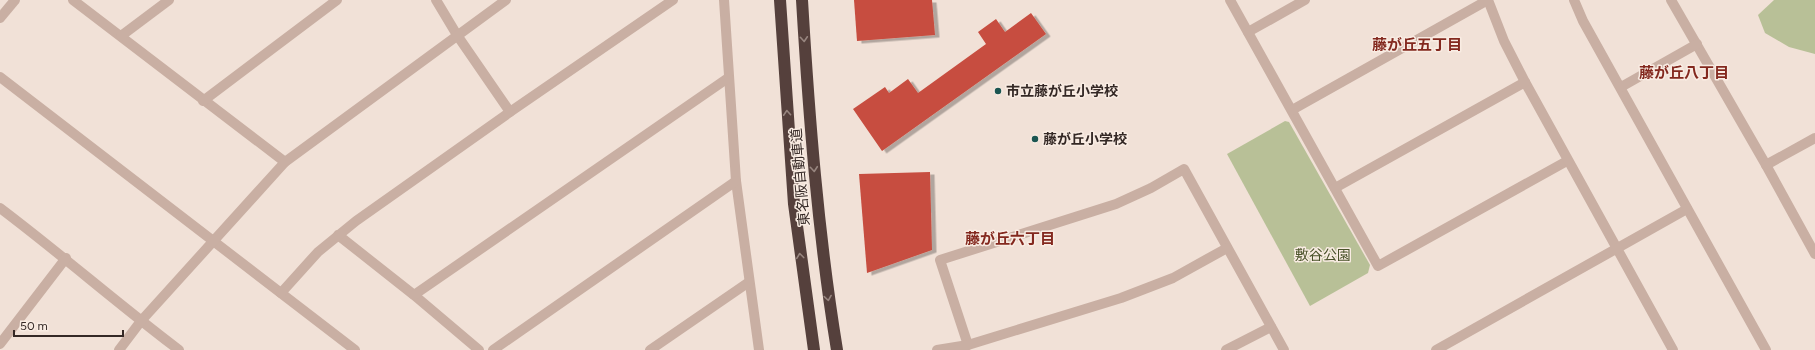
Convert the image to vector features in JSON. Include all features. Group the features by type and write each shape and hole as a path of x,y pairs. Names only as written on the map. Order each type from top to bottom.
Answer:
{"highway":[{"name":"東名阪自動車道","path":"780,0 794,204 814,350"},
{"name":"東名阪自動車道","path":"802,0 817,201 826,285 837,350"}],"street":[{"path":"0,18 15,0"},
{"path":"73,0 284,162"},
{"path":"121,36 169,0"},
{"path":"203,101 337,0"},
{"path":"436,0 457,35 510,112"},
{"path":"119,350 140,321 284,162 506,0"},
{"path":"281,293 305,265 338,235 382,201 673,0"},
{"path":"724,0 736,182 759,350"},
{"path":"1230,0 1378,266 1568,161"},
{"path":"1248,32 1305,0"},
{"path":"1292,110 1488,0 1504,41 1524,82 1673,350"},
{"path":"1574,0 1583,21 1766,350"},
{"path":"1672,0 1815,254"},
{"path":"1621,88 1697,44"},
{"path":"0,77 355,350"},
{"path":"414,295 728,78"},
{"path":"1335,188 1524,82"},
{"path":"1766,165 1815,138"},
{"path":"968,345 940,260 1116,204 1151,188 1184,169 1284,350"},
{"path":"493,350 736,182"},
{"path":"0,208 66,258 140,321 179,350"},
{"path":"1436,350 1687,209"},
{"path":"338,235 414,295 479,350"},
{"path":"937,350 968,345 1121,298 1173,278 1227,248"},
{"path":"0,344 66,258"},
{"path":"650,350 749,282"},
{"path":"1226,350 1271,327"}],"green space":[{"path":"1774,0 1815,0 1815,54 1789,47 1765,33 1758,15"},
{"name":"敷谷公園","path":"1285,121 1289,122 1370,265 1368,273 1310,306 1227,154"}],"building":[{"path":"854,0 932,0 935,35 857,41"},
{"path":"1031,13 1046,34 882,151 853,109 885,87 889,93 908,79 918,93 986,44 978,32 996,19 1005,32"},
{"path":"930,172 932,250 867,273 859,174"}],"place":[{"name":"市立藤が丘小学校","path":"998,91"},
{"name":"藤が丘小学校","path":"1035,139"}],"district":[{"name":"藤が丘五丁目","path":"1417,45"},
{"name":"藤が丘八丁目","path":"1684,73"},
{"name":"藤が丘六丁目","path":"1010,239"}]}
